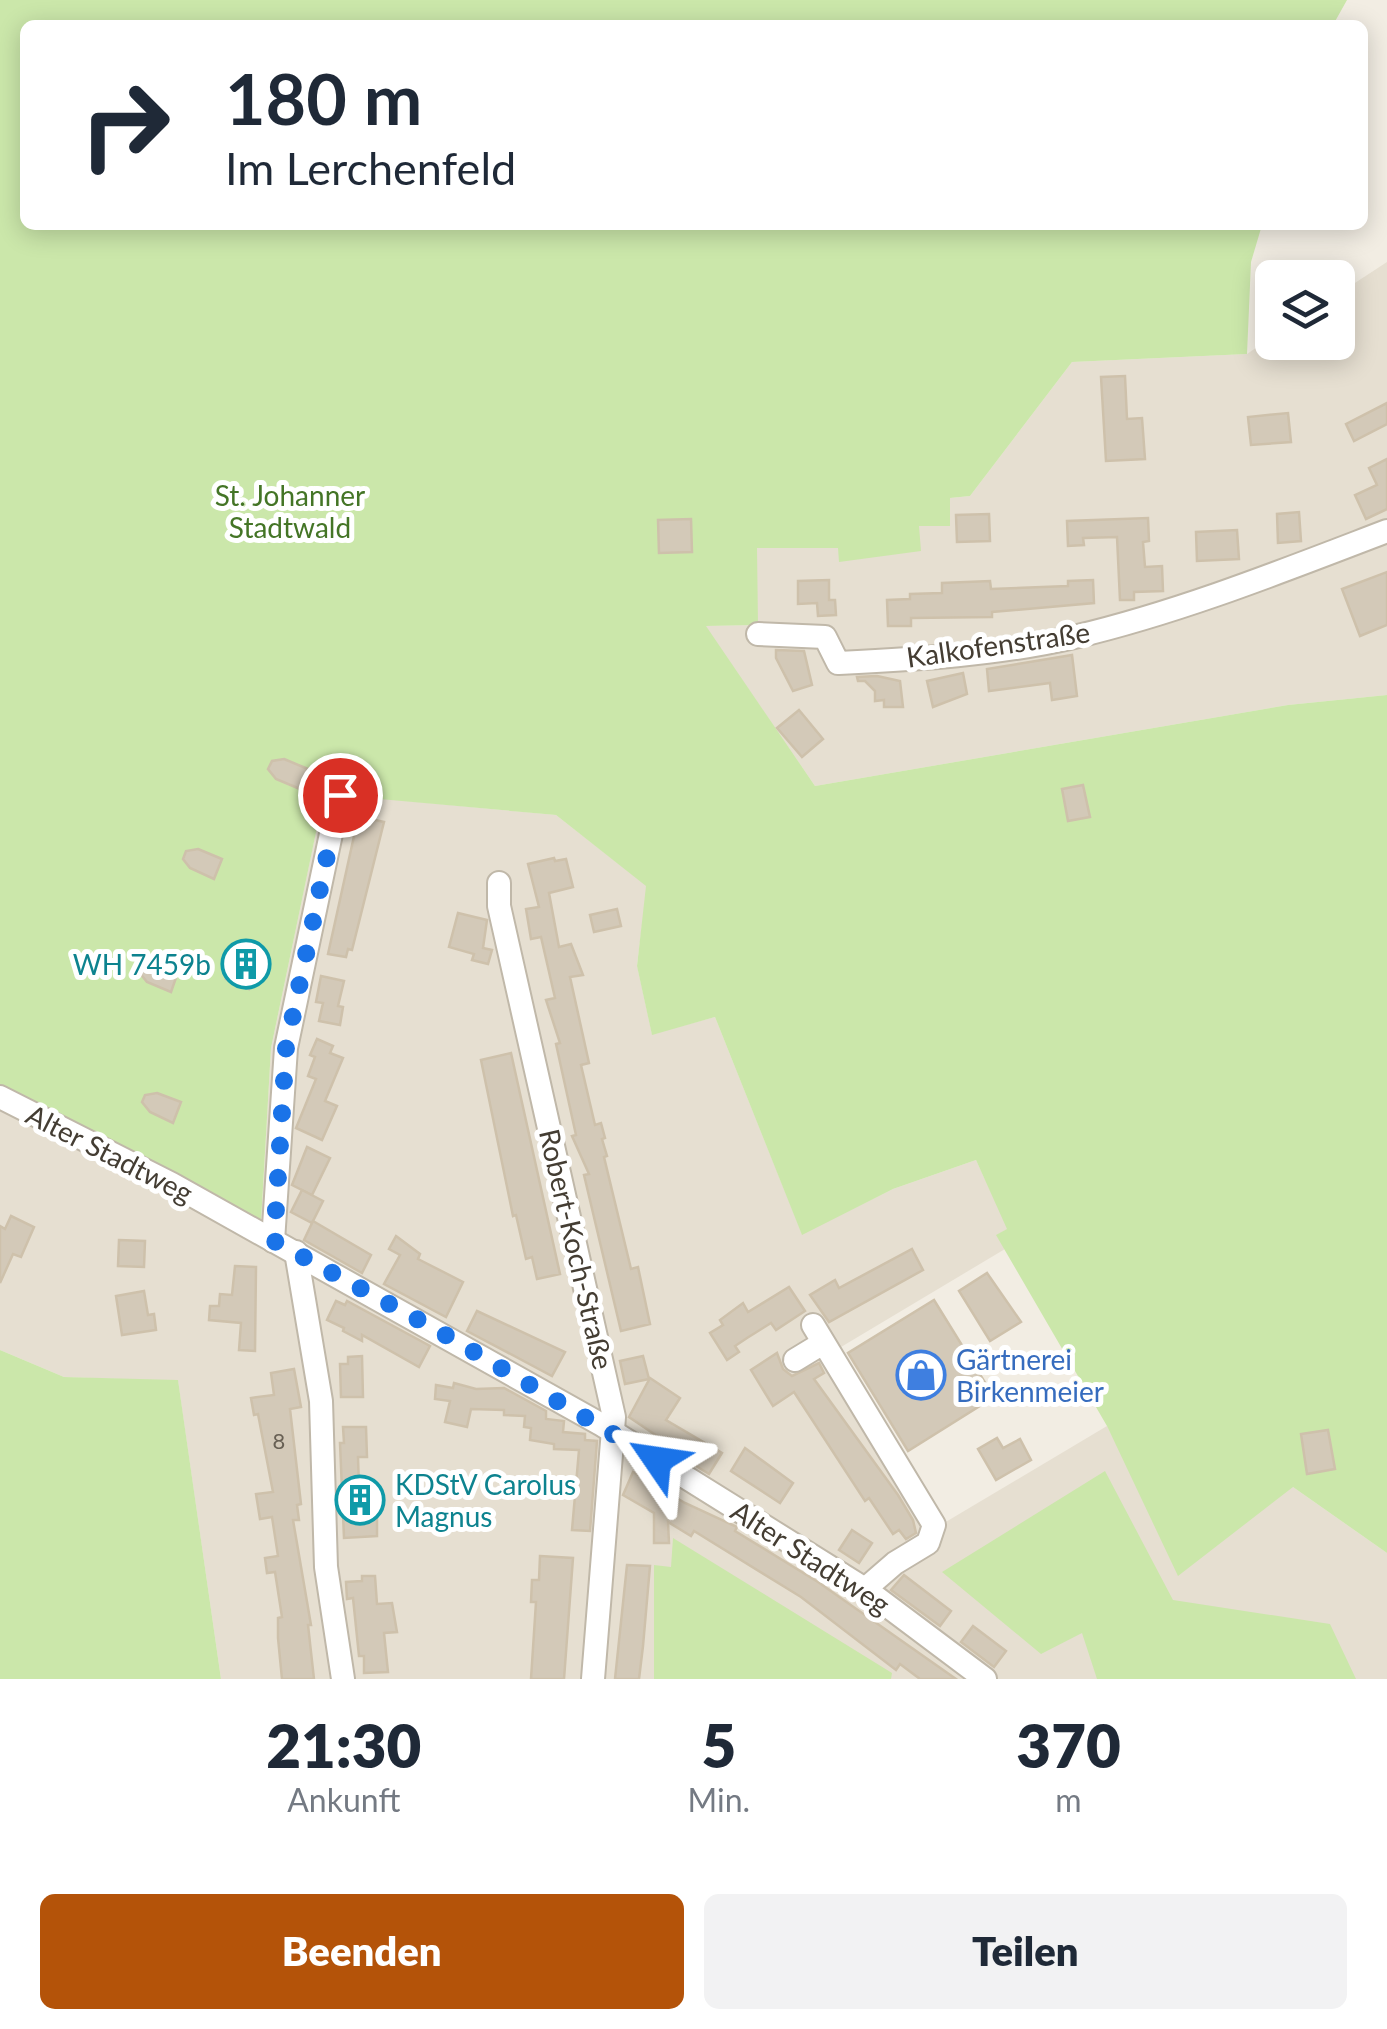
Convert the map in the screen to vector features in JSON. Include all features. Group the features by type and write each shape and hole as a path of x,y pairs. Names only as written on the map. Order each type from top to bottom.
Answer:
{"street":[{"name":"Kalkofenstraße","path":"758,634 824,637 838,663 957,656 1095,631 1306,573 1387,531"},
{"path":"274,1241 286,1048 340,791"},
{"name":"Robert-Koch-Straße","path":"499,883 499,906 616,1433 593,1679"},
{"name":"Alter Stadtweg","path":"0,1097 70,1130 296,1252 616,1433 865,1589 986,1679"},
{"path":"296,1252 321,1401 326,1568 343,1679"},
{"path":"795,1360 818,1334 934,1525 928,1543 894,1563 865,1589"}],"shaded area":[{"path":"1387,262 1387,695 1288,705 815,786 705,626 757,625 757,548 839,548 839,561 919,526 950,498 970,496 1072,362 1247,354 1255,349 1255,360 1355,360 1355,283"},
{"path":"324,793 556,815 647,886 637,965 652,1034 715,1017 802,1234 893,1189 976,1160 1008,1229 997,1235 1005,1249 836,1350 944,1523 1107,1426 1121,1453 1293,1487 1387,1553 1387,1679 221,1679 178,1381 64,1377 0,1350 0,1088 261,1222 271,1048"}],"green space":[{"name":"St. Johanner Stadtwald","path":"0,0 1347,0 1336,20 20,20 20,230 1261,230 1251,262 1247,354 1072,362 970,496 950,498 950,526 919,526 921,551 839,562 838,548 757,548 758,625 706,626 815,786 1288,705 1387,695 1387,1553 1293,1487 1178,1576 1107,1426 996,1235 1007,1229 976,1160 893,1189 802,1235 715,1017 652,1035 637,966 646,886 556,815 324,794 271,1048 261,1222 0,1088"},
{"path":"0,1350 64,1377 178,1380 221,1679 0,1679"},
{"path":"1105,1471 1173,1600 1330,1624 1356,1679 1097,1679 1082,1633 1041,1654 942,1572"},
{"path":"673,1538 892,1673 891,1679 654,1679 654,1565 671,1567"}],"building":[{"path":"1125,376 1127,419 1142,418 1145,459 1106,461 1101,377"},
{"path":"1387,403 1387,424 1354,441 1346,424"},
{"path":"1288,413 1291,442 1251,445 1248,417"},
{"path":"1387,459 1387,509 1366,519 1355,495 1377,485 1369,468"},
{"path":"1299,512 1301,541 1278,543 1277,514"},
{"path":"989,514 990,541 957,542 956,515"},
{"path":"1148,518 1149,541 1143,542 1145,567 1162,566 1163,591 1134,592 1134,600 1120,600 1117,537 1083,538 1084,545 1068,546 1067,521"},
{"path":"691,519 692,552 659,553 658,520"},
{"path":"1237,530 1239,559 1197,561 1196,532"},
{"path":"1387,572 1387,625 1360,636 1342,589"},
{"path":"829,580 829,600 835,600 836,615 818,616 817,603 798,604 798,581"},
{"path":"1093,580 1094,603 992,612 992,617 911,618 911,626 888,626 887,600 910,599 910,594 942,593 942,583 990,581 991,589 1068,586 1068,581"},
{"path":"776,650 804,651 812,685 793,691 776,658"},
{"path":"1072,655 1077,696 1052,700 1050,683 989,691 987,669"},
{"path":"963,673 967,694 933,707 927,681"},
{"path":"857,677 900,681 903,707 884,707 884,700 875,701 875,691"},
{"path":"799,710 823,739 802,757 777,728"},
{"path":"284,759 308,769 300,789 276,779 268,769 272,761"},
{"path":"1083,785 1090,817 1068,821 1062,789"},
{"path":"360,809 372,812 371,819 384,822 352,950 348,949 346,957 328,954"},
{"path":"198,849 222,859 214,879 190,868 183,859 186,851"},
{"path":"566,859 573,887 549,893 559,947 571,944 583,975 570,977 589,1063 581,1065 595,1125 601,1123 605,1138 604,1157 631,1269 638,1267 650,1324 621,1331 584,1175 589,1174 572,1136 576,1135 556,1044 560,1043 546,1000 555,998 541,937 531,939 526,909 539,907 528,864"},
{"path":"617,909 621,926 594,932 590,915"},
{"path":"458,913 487,920 483,948 492,950 488,964 472,960 474,954 449,947"},
{"name":"WH 7459b","path":"242,941 265,951 249,989 226,979"},
{"path":"154,963 178,972 171,992 147,982 139,972 143,964"},
{"path":"321,976 344,981 338,1006 343,1007 340,1025 319,1021 323,1003 316,1002"},
{"path":"317,1039 333,1046 330,1053 343,1058 325,1101 337,1106 322,1140 296,1128 316,1079 308,1076 315,1057 310,1055"},
{"path":"511,1053 560,1274 537,1279 532,1257 526,1259 516,1215 513,1216 481,1060"},
{"path":"157,1093 181,1102 173,1123 150,1112 142,1102 145,1095"},
{"path":"307,1147 330,1158 312,1195 292,1185"},
{"path":"302,1190 323,1201 312,1223 291,1212"},
{"path":"11,1216 34,1227 21,1257 13,1254 0,1283 0,1226 5,1229"},
{"path":"313,1221 371,1255 362,1273 304,1240"},
{"path":"396,1236 420,1254 418,1259 463,1282 446,1317 384,1284 400,1255 389,1249"},
{"path":"119,1240 145,1241 144,1267 118,1266"},
{"path":"912,1249 923,1270 829,1322 810,1295 835,1280 839,1288"},
{"path":"235,1266 256,1267 255,1351 239,1350 241,1323 209,1320 210,1306 219,1306 220,1294 232,1295"},
{"path":"987,1273 1021,1322 990,1341 959,1291"},
{"path":"789,1287 805,1311 776,1330 771,1323 747,1338 735,1346 739,1352 727,1360 710,1333 723,1325 720,1320 743,1303 748,1312"},
{"path":"144,1291 148,1315 154,1314 156,1330 122,1335 116,1296"},
{"name":"Gärtnerei Birkenmeier","path":"934,1300 994,1397 908,1451 848,1353"},
{"path":"336,1301 345,1305 347,1301 430,1346 419,1367 327,1320"},
{"path":"477,1311 565,1352 552,1376 467,1331"},
{"path":"777,1353 783,1369 792,1376 819,1363 824,1373 814,1379 898,1495 916,1533 906,1539 899,1530 893,1534 869,1498 865,1501 794,1392 773,1406 751,1370"},
{"path":"362,1356 363,1397 341,1397 340,1364 348,1364 348,1357"},
{"path":"643,1356 649,1379 625,1384 620,1361"},
{"path":"294,1369 301,1407 290,1409 301,1504 297,1505 299,1520 293,1520 311,1625 314,1679 282,1679 278,1618 282,1617 275,1572 267,1573 265,1558 278,1556 272,1517 260,1519 256,1494 273,1492 258,1414 254,1415 251,1398 274,1395 271,1373"},
{"path":"650,1378 680,1398 666,1420 722,1453 709,1474 664,1446 666,1442 629,1417"},
{"path":"454,1383 476,1389 504,1388 546,1411 546,1419 564,1421 563,1432 585,1434 585,1440 597,1441 590,1531 572,1530 579,1450 554,1449 554,1444 530,1440 531,1428 524,1427 525,1416 504,1415 504,1410 471,1409 467,1427 445,1422 450,1401 435,1399 436,1385 453,1388"},
{"path":"343,1427 366,1427 367,1457 358,1457 359,1487 377,1486 377,1536 344,1538 340,1443 344,1443"},
{"path":"1328,1430 1335,1469 1307,1474 1301,1434"},
{"path":"997,1438 1003,1448 1020,1439 1031,1460 996,1480 978,1449"},
{"path":"745,1448 793,1483 780,1503 731,1471"},
{"path":"633,1472 685,1503 737,1527 735,1531 818,1582 956,1679 920,1679 900,1664 896,1670 801,1597 694,1531 691,1536 668,1522 669,1543 654,1543 654,1513 623,1495"},
{"path":"852,1530 872,1543 859,1563 839,1550"},
{"path":"540,1556 573,1558 564,1679 531,1679 536,1602 531,1602 532,1580 539,1580"},
{"path":"627,1565 650,1566 643,1646 639,1679 615,1679"},
{"path":"904,1575 951,1611 940,1626 891,1590"},
{"path":"362,1576 375,1576 377,1604 392,1603 397,1632 384,1633 388,1672 364,1673 364,1656 359,1656 353,1598 347,1599 346,1582 362,1581"},
{"path":"973,1626 1006,1651 994,1667 961,1642"}],"place":[{"name":"WH 7459b","path":"246,964"},
{"name":"Gärtnerei Birkenmeier","path":"921,1375"},
{"name":"KDStV Carolus Magnus","path":"360,1500"}],"route":[{"path":"340,795 286,1048 274,1241 437,1330 657,1460"}]}
